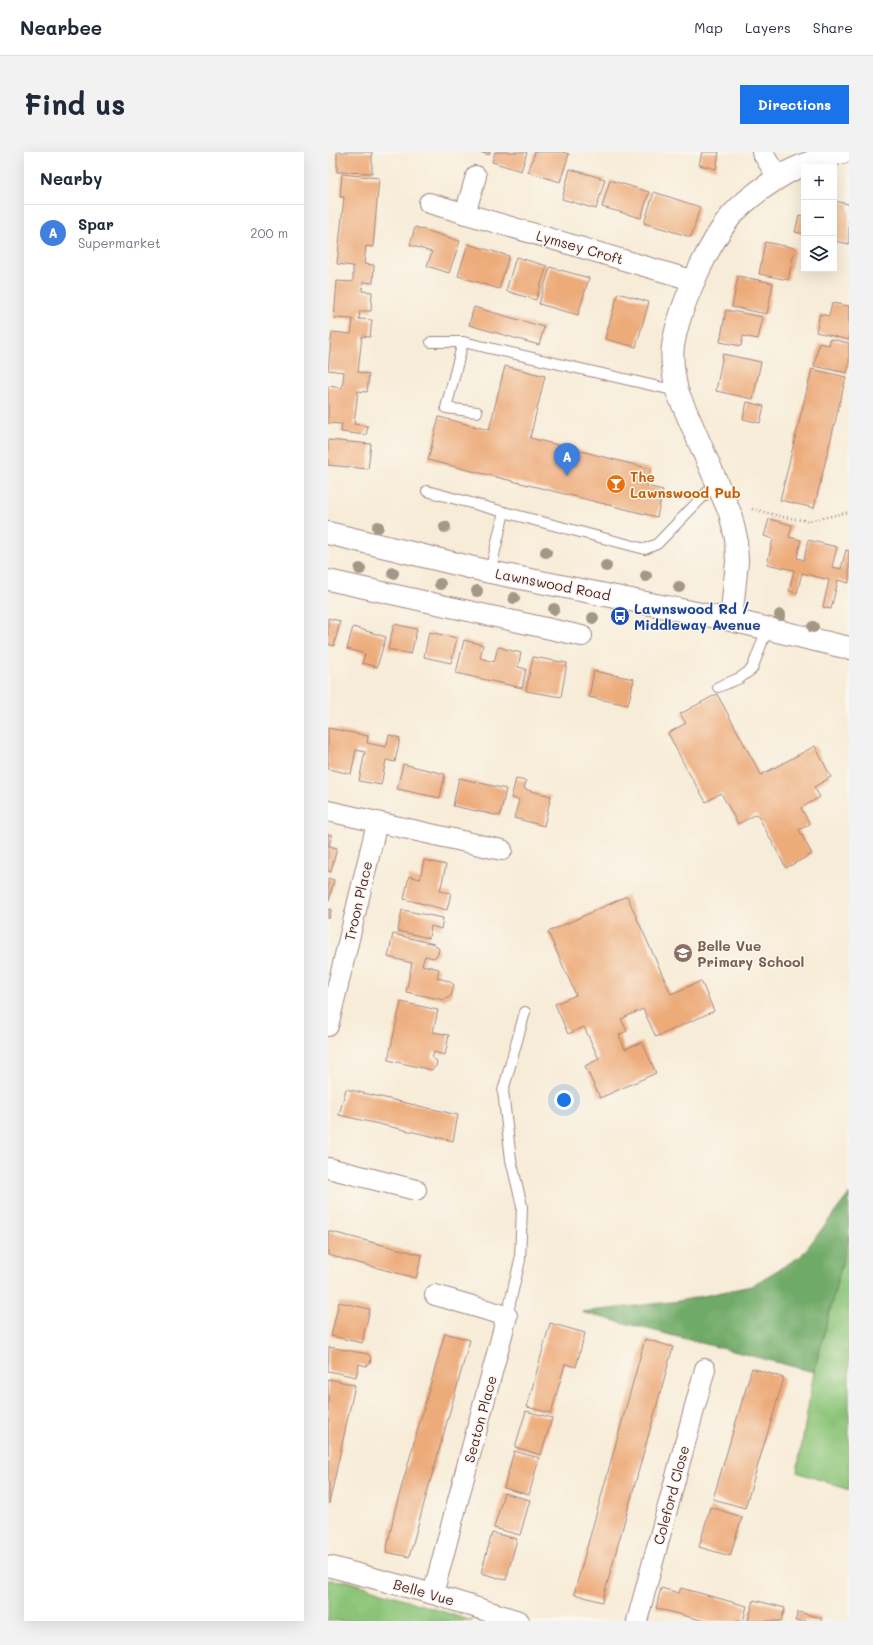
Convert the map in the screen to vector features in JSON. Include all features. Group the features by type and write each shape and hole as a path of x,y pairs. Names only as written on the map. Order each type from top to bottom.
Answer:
{"street":[{"path":"762,152 778,178"},
{"path":"731,620 737,562 736,538 725,501 677,391 674,376 673,347 678,323 694,281 711,247 732,215 754,195 800,165 843,152"},
{"path":"466,214 476,176"},
{"name":"Lymsey Croft","path":"429,203 694,281"},
{"name":"Lawnswood Road","path":"328,533 490,572 731,620 849,648"},
{"path":"328,580 582,636"},
{"path":"328,811 502,850"},
{"name":"Troon Place","path":"328,1026 377,823"},
{"path":"328,1168 416,1190"},
{"path":"435,1295 507,1316"},
{"name":"Seaton Place","path":"433,1594 507,1316"},
{"name":"Coleford Close","path":"637,1621 705,1369"},
{"name":"Belle Vue","path":"328,1566 433,1594 519,1621"}],"lane":[{"path":"431,342 463,342 677,391"},
{"path":"463,342 446,408 477,412"},
{"path":"427,491 645,549 657,544 717,482"},
{"path":"490,572 504,512"},
{"path":"718,687 740,678 752,669 767,629"},
{"path":"507,1316 520,1260 522,1206 511,1160 503,1091 525,1012"}],"path":[{"path":"725,501 783,517 809,521 849,512"}],"green space":[{"path":"849,1194 849,1236 814,1372 581,1312 679,1301 751,1286 801,1256"},
{"path":"849,1236 849,1490 797,1472 814,1372"},
{"path":"328,1580 348,1581 472,1621 328,1621"}],"building":[{"path":"337,152 372,152 372,173 337,172"},
{"path":"480,152 490,152 489,155"},
{"path":"495,152 527,152 521,171 492,162"},
{"path":"535,152 562,152 569,154 560,182 528,172"},
{"path":"702,152 719,152 716,169 699,165"},
{"path":"570,169 605,179 596,209 562,199"},
{"path":"342,174 379,178 373,247 366,246 364,264 374,265 373,283 363,282 362,291 372,292 371,311 360,311 359,319 372,320 370,337 362,336 358,372 369,374 367,392 358,391 354,424 368,426 366,435 341,432 342,424 328,423 328,386 342,388 344,372 328,370 332,332 351,334 353,319 334,318 337,281 353,282 353,266 337,264 344,197 340,197"},
{"path":"610,180 649,192 641,218 602,207"},
{"path":"654,192 700,207 691,237 644,223"},
{"path":"837,202 849,204 849,244 837,242"},
{"path":"799,215 801,215 801,233 795,232"},
{"path":"415,227 460,241 449,273 427,266 432,252 410,245"},
{"path":"765,242 795,248 788,280 759,274"},
{"path":"468,244 509,256 499,289 458,276"},
{"path":"516,257 547,266 536,300 506,291"},
{"path":"550,267 589,278 578,315 539,304"},
{"path":"738,276 773,283 767,314 732,307"},
{"path":"618,293 649,302 636,347 605,339"},
{"path":"832,303 849,306 849,340 816,332 820,314 829,316"},
{"path":"474,307 544,327 539,345 469,325"},
{"path":"726,310 763,317 758,339 743,336 741,346 720,342"},
{"path":"830,339 849,343 849,365 847,373 814,366 819,343 829,345"},
{"path":"723,354 761,362 753,399 716,391"},
{"path":"505,366 545,376 530,438 651,469 647,486 663,490 657,517 428,460 439,417 489,430"},
{"path":"812,369 846,377 814,508 780,500"},
{"path":"747,402 764,406 760,423 743,419"},
{"path":"328,440 371,444 368,469 328,465"},
{"path":"769,519 792,525 789,537 801,540 797,558 804,560 808,540 837,547 832,567 841,569 846,550 849,551 849,583 838,580 831,609 823,607 829,580 802,573 797,593 789,591 794,570 767,564 773,539 764,536"},
{"path":"328,618 340,621 334,646 328,644"},
{"path":"394,624 417,629 411,654 388,649"},
{"path":"353,627 386,637 377,667 362,663 365,654 347,649"},
{"path":"429,632 457,638 451,663 424,657"},
{"path":"464,640 483,645 480,658 494,662 498,647 521,653 518,667 526,669 522,688 456,673"},
{"path":"533,657 567,663 561,697 526,691"},
{"path":"594,671 634,679 628,705 589,697"},
{"path":"717,694 761,775 815,746 831,777 814,787 820,797 801,808 810,824 799,830 812,854 786,868 757,814 738,824 721,793 706,802 668,733 686,723 680,714"},
{"path":"328,728 368,736 367,743 386,747 389,735 400,738 395,762 386,760 381,785 359,781 365,752 356,750 351,774 328,769"},
{"path":"403,764 445,774 440,798 397,789"},
{"path":"459,778 506,789 500,816 453,806"},
{"path":"516,779 526,781 524,789 551,796 544,826 514,818 519,800 511,798"},
{"path":"328,834 332,835 329,846 337,848 331,872 328,871"},
{"path":"424,860 446,865 440,891 451,893 447,910 404,899 409,876 420,879"},
{"path":"328,878 334,880 329,900 328,900"},
{"path":"627,896 671,994 701,981 714,1011 656,1037 643,1009 621,1019 627,1031 619,1035 625,1049 642,1042 656,1073 600,1098 585,1066 599,1059 584,1027 568,1034 555,1004 576,995 548,932"},
{"path":"328,909 331,910 329,919 328,919"},
{"path":"402,910 443,918 441,929 431,926 429,938 398,931"},
{"path":"393,934 434,944 439,949 438,954 434,958 425,956 422,965 439,969 437,978 449,981 454,985 451,996 444,1000 406,992 412,963 388,957"},
{"path":"401,1002 438,1010 433,1032 449,1035 445,1055 434,1052 432,1058 437,1061 436,1066 432,1070 388,1060"},
{"path":"346,1089 458,1115 453,1141 339,1115"},
{"path":"328,1231 422,1255 416,1278 328,1255"},
{"path":"339,1302 370,1309 362,1343 331,1336"},
{"path":"550,1323 585,1333 576,1367 565,1364 551,1413 527,1407"},
{"path":"445,1333 470,1340 409,1557 386,1552 395,1510"},
{"path":"645,1339 673,1347 602,1602 574,1594"},
{"path":"329,1347 368,1354 371,1358 370,1364 366,1366 359,1364 356,1377 328,1371"},
{"path":"752,1368 784,1378 745,1508 713,1499"},
{"path":"329,1379 355,1385 329,1504 328,1382"},
{"path":"526,1411 552,1418 541,1455 515,1447"},
{"path":"514,1451 539,1458 529,1495 504,1488"},
{"path":"504,1493 530,1500 520,1535 494,1528"},
{"path":"710,1507 742,1517 730,1556 699,1547"},
{"path":"492,1533 517,1539 506,1580 481,1573"},
{"path":"661,1588 679,1593 681,1588 747,1606 743,1621 704,1621 656,1608"},
{"path":"754,1600 785,1608 781,1621 748,1621"},
{"path":"798,1612 821,1618 821,1621 795,1621"}],"place":[{"name":"Spar","path":"567,476"},
{"name":"The Lawnswood Pub","path":"616,484"},
{"name":"Lawnswood Rd / Middleway Avenue","path":"620,616"},
{"name":"Belle Vue Primary School","path":"683,953"}]}
